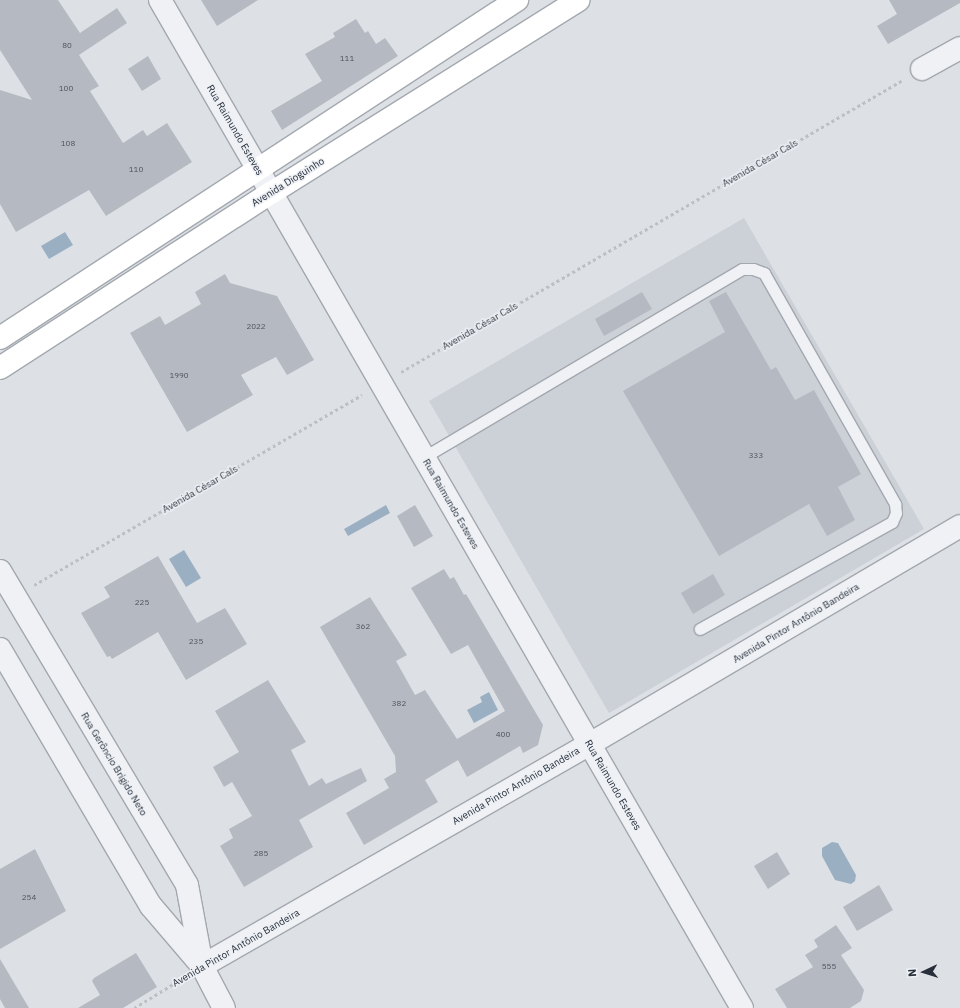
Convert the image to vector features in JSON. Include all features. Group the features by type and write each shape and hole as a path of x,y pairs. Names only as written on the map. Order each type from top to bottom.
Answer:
{"main road":[{"path":"0,338 517,0"},
{"name":"Avenida Dioguinho","path":"0,368 271,193 579,0"}],"street":[{"name":"Rua Raimundo Esteves","path":"160,0 742,1008"},
{"path":"922,69 960,48"},
{"name":"Avenida Pintor Antônio Bandeira","path":"202,966 590,744 960,526"},
{"name":"Rua Gerôncio Brígido Neto","path":"0,571 7,600 187,885 202,966"},
{"name":"Rua Gerôncio Brígido Neto","path":"0,649 151,906 202,966 224,1008"}],"lane":[{"path":"424,457 742,270 753,269 764,273 895,504 896,513 892,522 700,629"}],"path":[{"name":"Avenida César Cals","path":"7,600 922,69"},
{"name":"Avenida Pintor Antônio Bandeira","path":"134,1008 202,966"}],"shaded area":[{"path":"744,218 924,529 609,713 429,401"}],"water":[{"path":"65,232 73,245 49,259 41,246"},
{"path":"386,505 390,513 348,536 344,529"},
{"path":"184,550 201,578 186,587 169,559"},
{"path":"489,692 498,710 474,723 467,710 482,702 480,697"},
{"path":"832,842 838,843 856,875 855,881 851,884 835,880 822,856 822,848"}],"building":[{"path":"0,0 58,0 80,33 117,8 127,23 79,55 99,86 90,91 123,143 143,130 147,136 167,123 192,162 106,216 89,190 16,232 0,204 0,90 32,100 0,50"},
{"path":"201,0 258,0 217,26"},
{"path":"889,0 960,0 960,3 888,44 877,26 897,14"},
{"path":"356,19 365,33 368,31 376,44 385,38 398,56 282,130 271,111 322,81 305,54 335,37 333,33"},
{"path":"148,56 161,79 142,91 128,69"},
{"path":"225,274 230,283 277,296 314,360 287,375 276,357 241,375 253,395 187,432 130,333 160,316 165,325 201,304 195,292"},
{"path":"642,292 652,309 604,336 595,319"},
{"path":"726,292 771,370 776,367 795,400 814,390 861,474 838,487 855,520 827,536 809,504 719,556 623,391 725,332 709,301"},
{"path":"415,505 433,536 414,547 397,516"},
{"path":"158,556 197,623 225,608 247,644 186,680 158,632 112,659 110,656 107,657 81,613 110,597 104,587"},
{"path":"444,569 450,579 454,577 464,595 466,594 543,725 538,745 523,753 520,746 467,777 458,760 425,780 438,802 364,845 346,813 389,788 384,779 396,772 395,756 320,627 370,597 407,655 396,661 415,695 425,690 457,739 505,711 468,645 451,654 411,588"},
{"path":"713,574 725,595 693,614 681,593"},
{"path":"268,680 306,742 291,750 309,786 322,778 326,784 361,768 367,781 299,820 313,847 244,887 220,846 233,838 229,829 252,816 232,782 224,787 213,767 239,752 215,711"},
{"path":"35,849 66,911 0,949 0,869"},
{"path":"777,852 790,874 768,889 754,866"},
{"path":"879,885 893,910 857,931 843,907"},
{"path":"836,925 852,948 841,955 864,990 861,1001 850,1008 787,1008 775,989 813,967 805,955 818,947 814,940"},
{"path":"136,953 157,987 123,1008 78,1008 100,995 92,981 94,978"},
{"path":"0,959 29,1008 5,1008 0,999"}]}
